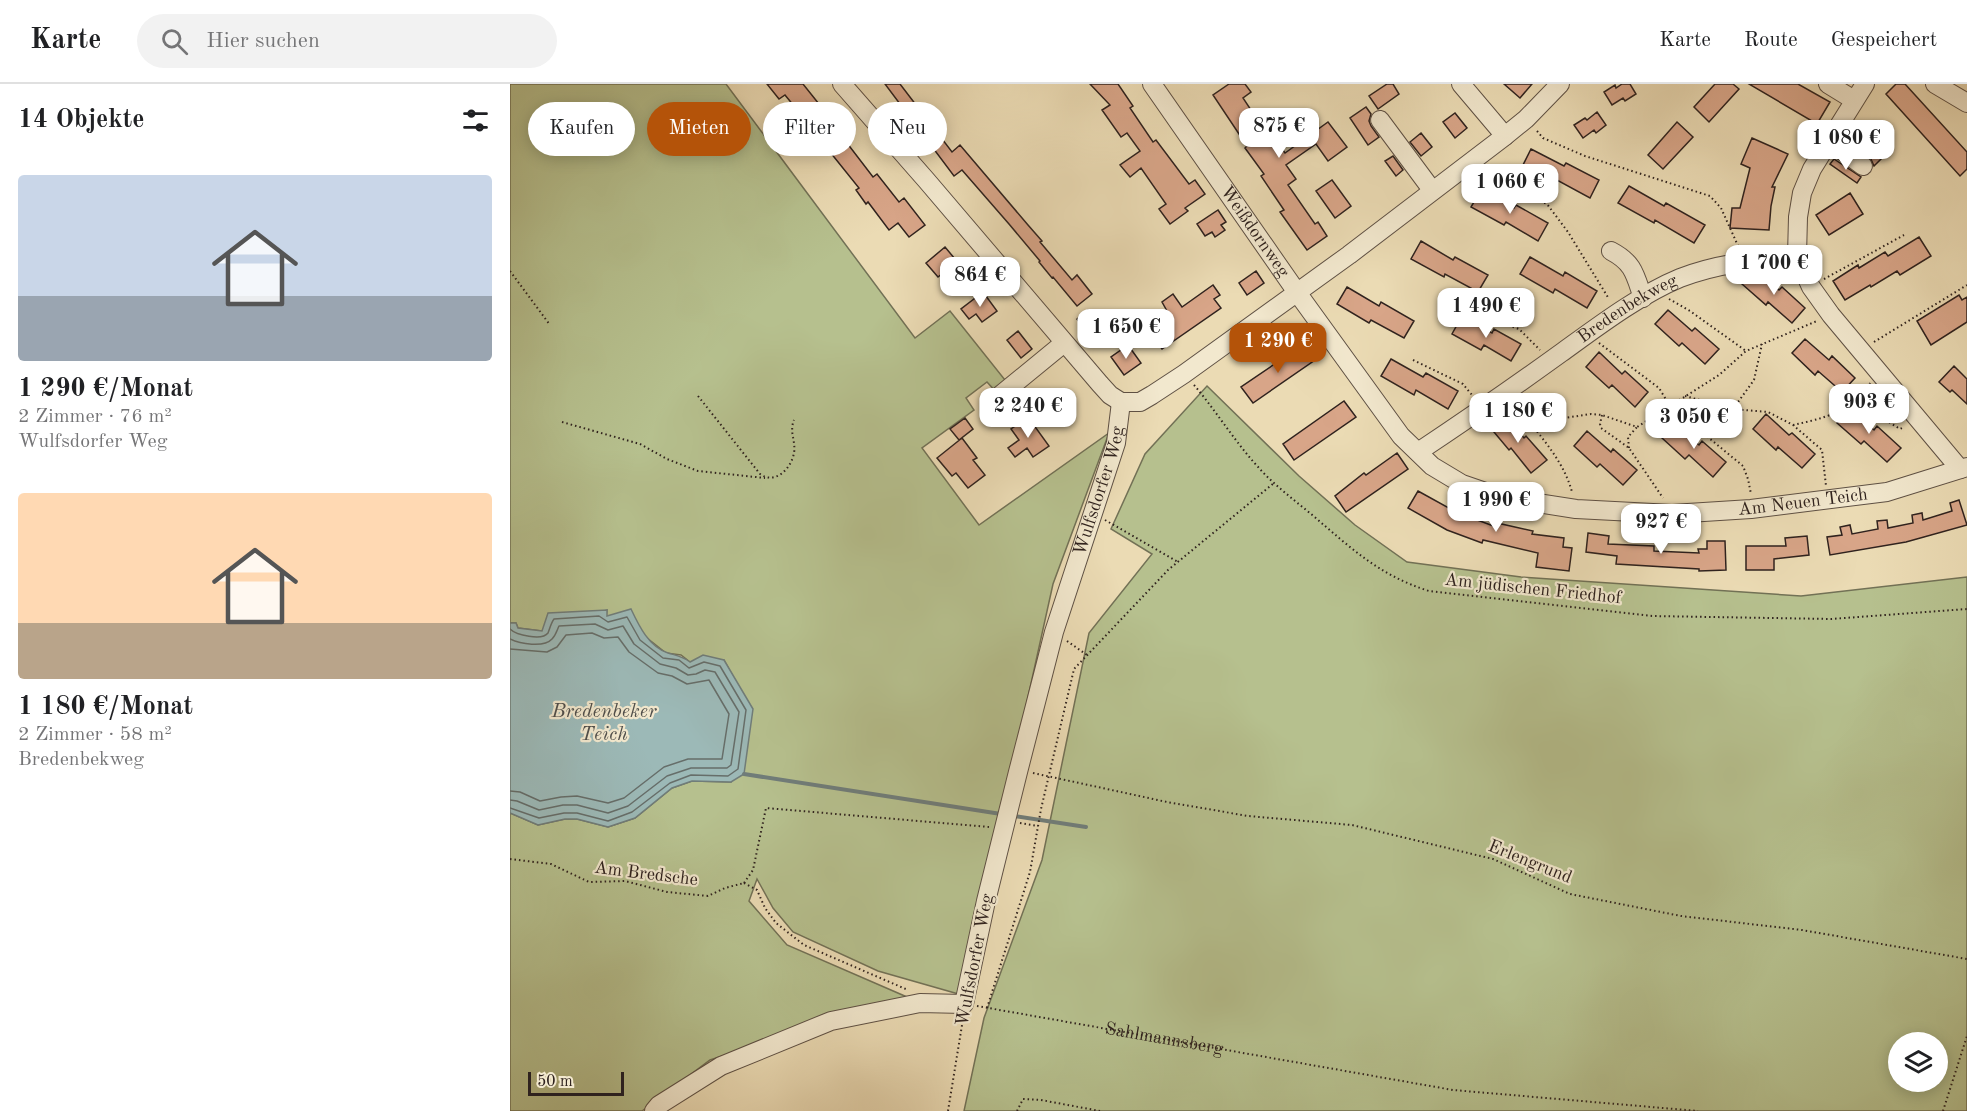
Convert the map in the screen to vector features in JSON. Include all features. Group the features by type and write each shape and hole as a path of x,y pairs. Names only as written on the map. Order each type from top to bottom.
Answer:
{"street":[{"path":"842,84 1064,343 1110,395 1121,402"},
{"name":"Weißdornweg","path":"1152,84 1296,291"},
{"path":"1461,84 1504,136"},
{"name":"Wulfsdorfer Weg","path":"964,1004 1005,821 1054,632 1116,443 1121,402 1140,402 1152,395 1349,255 1526,119 1560,84"},
{"path":"1828,84 1854,100"},
{"path":"1865,84 1812,169 1803,193 1798,217 1797,256 1811,287 1831,315 1964,468"},
{"path":"1935,84 1967,104"},
{"path":"1380,120 1432,190"},
{"path":"1828,141 1863,166"},
{"path":"1611,251 1624,258 1650,294"},
{"name":"Bredenbekweg","path":"1418,452 1479,405 1587,334 1679,278 1710,268 1745,261 1797,256"},
{"name":"Am Neuen Teich","path":"1296,291 1401,436 1432,466 1462,484 1500,497 1576,510 1672,514 1751,509 1887,492 1964,468"},
{"path":"992,402 1064,343"},
{"path":"654,1111 721,1066 831,1021 920,1003 964,1004"}],"path":[{"path":"1526,119 1544,138 1586,156 1710,196 1721,208 1740,251"},
{"path":"1473,160 1483,177 1496,188 1510,195 1547,204 1568,232 1612,304"},
{"path":"1818,282 1904,235"},
{"path":"510,271 550,325"},
{"path":"1869,346 1967,285"},
{"path":"1650,294 1690,311 1746,351"},
{"path":"1629,448 1629,437 1636,427 1719,375 1746,351 1831,315"},
{"path":"1483,316 1519,329 1542,352"},
{"path":"1587,334 1659,388 1670,406 1743,466 1751,492 1751,509"},
{"path":"1732,409 1754,380 1762,344"},
{"path":"1413,360 1463,384 1479,405 1551,420 1590,414 1636,427"},
{"path":"1794,425 1834,415 1867,390 1877,369"},
{"name":"Am jüdischen Friedhof","path":"1184,374 1212,406 1258,467 1274,483 1368,562 1405,584 1429,591 1652,616 1831,619 1967,609"},
{"path":"698,396 729,437 765,478"},
{"path":"1685,396 1732,409 1768,412 1794,425 1822,450 1828,499"},
{"path":"1859,396 1872,411 1900,429 1922,422"},
{"path":"1521,413 1554,453 1569,481 1576,510"},
{"path":"1602,416 1601,428 1629,448 1672,514"},
{"path":"562,422 640,444 667,459 698,471 775,478 783,472 793,457 791,427 794,420"},
{"path":"987,1008 1030,872 1041,809 1074,669 1168,570 1274,483"},
{"path":"1093,513 1178,562"},
{"path":"1054,632 1086,656"},
{"name":"Erlengrund","path":"1049,776 1167,802 1248,816 1352,825 1493,858 1570,894 1681,916 1802,930 1967,959"},
{"path":"920,1003 906,988 804,945 776,923 765,908 757,890 744,883 753,870 766,808 990,827"},
{"name":"Am Bredsche","path":"510,859 551,864 589,882 625,881 667,892 708,896 744,883"},
{"name":"Sahlmannsberg","path":"964,1004 1453,1090 1698,1111"},
{"name":"Wulfsdorfer Weg","path":"948,1111 964,1004"},
{"path":"1943,1111 1967,1036"},
{"path":"1017,1111 1023,1099 1100,1111"}],"green space":[{"path":"510,84 726,84 739,102 647,102 647,156 751,156 751,118 763,134 763,156 780,156 915,338 950,311 1009,385 997,393 987,382 966,398 974,410 922,448 979,525 1109,433 1053,584 962,995 878,971 793,932 773,908 757,879 749,901 787,945 907,997 710,1060 642,1111 510,1111 510,813 538,825 565,819 577,819 608,827 635,818 672,788 692,781 731,782 737,684 724,660 690,662 681,655 666,653 643,635 606,617 607,610 542,631 518,628 516,623 510,623"},
{"path":"1207,386 1299,476 1355,525 1407,562 1521,577 1801,596 1967,577 1967,1111 964,1111 984,1018 1042,860 1089,633 1152,554 1111,529 1145,454"}],"water":[{"name":"Bredenbeker Teich","path":"631,609 645,635 661,650 690,662 703,655 724,660 753,709 744,774 731,782 692,781 672,788 635,818 608,827 577,819 565,819 538,825 510,813 510,623 516,623 518,628 542,631 548,613 607,610 607,616"}],"building":[{"path":"767,84 803,84 817,102 791,102 785,95 779,99"},
{"path":"885,84 900,84 914,102 898,102"},
{"path":"1090,84 1118,84 1133,106 1130,108 1153,142 1156,140 1189,184 1195,180 1205,194 1185,208 1188,211 1170,224 1159,209 1166,204 1141,168 1130,177 1120,165 1140,151 1127,133 1121,137 1102,110 1110,105"},
{"path":"1229,84 1245,84 1251,92 1243,98 1266,133 1269,131 1285,153 1328,122 1347,147 1328,161 1316,144 1286,165 1296,179 1288,185 1315,224 1318,222 1327,236 1307,250 1280,212 1284,210 1261,176 1264,174 1245,148 1247,146 1213,95"},
{"path":"1387,84 1393,84 1399,94 1378,109 1369,96"},
{"path":"1504,84 1532,84 1520,98"},
{"path":"1622,84 1630,84 1636,94 1612,105 1604,92 1615,85 1616,88"},
{"path":"1715,84 1733,84 1739,89 1709,122 1694,107"},
{"path":"1749,84 1798,84 1830,102 1817,124"},
{"path":"1896,84 1905,84 1967,152 1967,169 1960,176 1886,94"},
{"path":"1366,107 1371,114 1369,121 1371,126 1379,137 1368,145 1350,118"},
{"path":"1597,112 1606,125 1596,133 1594,130 1583,138 1574,125 1585,118 1587,120"},
{"path":"1455,113 1467,128 1455,138 1443,122"},
{"path":"1677,122 1693,137 1663,169 1648,155"},
{"path":"1421,133 1432,147 1421,156 1410,142"},
{"path":"1857,134 1882,158 1874,166 1870,157 1849,142"},
{"path":"1752,138 1788,154 1772,187 1775,187 1769,230 1730,228 1732,208 1740,208 1750,168 1741,164"},
{"path":"947,145 952,152 960,145 1042,241 1040,242 1072,280 1077,275 1092,294 1077,306 962,170 954,176 939,156 947,156"},
{"path":"1531,149 1599,180 1590,198 1557,180 1555,184 1522,167"},
{"path":"856,155 873,177 877,174 899,202 904,198 925,225 909,237 898,223 889,230 856,190 859,188 833,156"},
{"path":"1393,156 1403,170 1396,176 1385,161"},
{"path":"1834,159 1861,177 1857,183 1830,164"},
{"path":"1332,180 1351,206 1335,218 1316,191"},
{"path":"1629,186 1664,206 1666,203 1705,225 1694,243 1655,220 1654,223 1618,203"},
{"path":"1481,190 1514,208 1516,205 1548,223 1538,241 1506,222 1504,225 1471,207"},
{"path":"1850,193 1863,214 1829,235 1816,215"},
{"path":"1218,210 1226,222 1221,225 1225,230 1215,237 1212,232 1205,236 1197,224"},
{"path":"1919,237 1931,256 1900,275 1897,271 1845,300 1833,281 1858,265 1859,268 1885,252 1888,256"},
{"path":"1421,241 1453,260 1455,257 1488,275 1478,292 1411,259"},
{"path":"945,247 965,271 951,283 943,273 938,277 926,263"},
{"path":"1530,257 1563,276 1565,272 1597,291 1587,308 1555,289 1553,293 1520,274"},
{"path":"1256,271 1264,283 1247,295 1239,283"},
{"path":"1758,271 1779,290 1782,287 1805,308 1792,323 1742,284 1753,272"},
{"path":"1213,285 1220,295 1214,299 1221,308 1162,349 1146,326 1167,311 1162,302 1173,294 1182,307"},
{"path":"1347,287 1379,306 1381,302 1414,321 1404,338 1371,320 1369,323 1337,304"},
{"path":"983,292 997,311 982,322 976,314 969,319 961,309"},
{"path":"1959,295 1962,300 1967,297 1967,322 1931,345 1917,321"},
{"path":"1088,310 1101,327 1090,336 1077,319"},
{"path":"1668,310 1692,331 1695,328 1719,349 1705,364 1682,343 1679,346 1655,324"},
{"path":"1462,316 1492,333 1494,329 1521,344 1511,361 1484,345 1481,350 1452,334"},
{"path":"1018,331 1032,349 1021,358 1007,340"},
{"path":"1805,339 1829,360 1832,356 1855,378 1842,392 1818,371 1815,375 1792,353"},
{"path":"1304,344 1315,360 1253,403 1241,387"},
{"path":"1128,345 1141,363 1124,375 1111,357"},
{"path":"1599,352 1622,374 1625,371 1648,392 1635,407 1612,385 1609,388 1586,367"},
{"path":"1391,359 1423,377 1426,373 1458,391 1448,409 1416,390 1414,395 1381,376"},
{"path":"1954,366 1967,379 1967,404 1939,382"},
{"path":"1344,401 1356,417 1294,460 1283,444"},
{"path":"1851,409 1874,430 1877,426 1901,448 1887,462 1864,441 1861,444 1837,423"},
{"path":"1504,414 1547,460 1531,473 1489,426"},
{"path":"1766,414 1815,454 1802,468 1778,447 1776,450 1753,429"},
{"path":"1028,417 1049,446 1033,457 1027,448 1015,457 1008,448 1019,440 1011,429"},
{"path":"965,418 973,429 959,440 950,429"},
{"path":"1675,424 1699,445 1702,441 1726,462 1713,477 1689,455 1685,459 1662,438"},
{"path":"1587,431 1637,470 1623,485 1600,464 1597,467 1574,446"},
{"path":"962,438 977,458 973,460 985,475 968,488 956,473 952,476 937,458"},
{"path":"1397,453 1408,469 1346,512 1335,496 1364,473 1366,475"},
{"path":"1418,491 1456,512 1496,527 1497,523 1533,531 1532,534 1564,538 1563,547 1572,548 1569,571 1536,567 1538,553 1483,540 1482,543 1447,530 1408,508"},
{"path":"1959,500 1967,525 1906,542 1830,555 1827,537 1842,535 1840,527 1850,525 1852,534 1878,529 1877,521 1887,520 1888,528 1913,523 1912,515 1922,513 1923,520 1952,511 1950,503"},
{"path":"1588,533 1609,536 1608,544 1654,546 1654,551 1699,553 1698,549 1707,549 1707,541 1725,541 1726,570 1699,571 1699,569 1616,564 1617,556 1586,552"},
{"path":"1807,536 1809,555 1774,559 1774,570 1746,570 1746,546 1786,546 1785,538"}],"waterway":[{"path":"744,774 1001,814"},
{"path":"1014,816 1086,827"}]}
